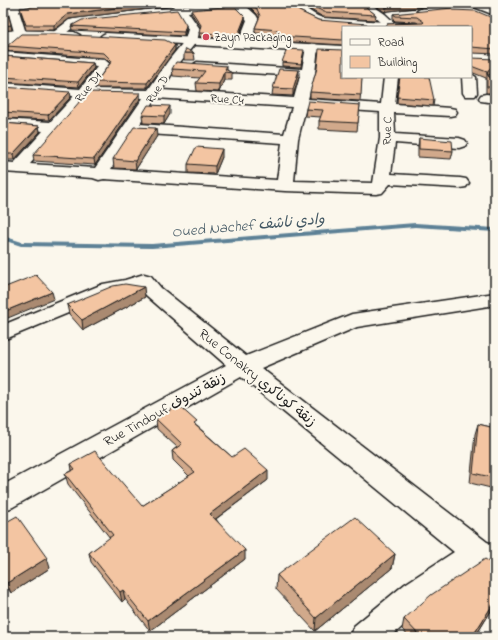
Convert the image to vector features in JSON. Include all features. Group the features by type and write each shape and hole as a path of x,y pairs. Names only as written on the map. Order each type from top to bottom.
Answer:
{"street":[{"path":"20,33 12,6 68,3"},
{"path":"292,3 312,18 330,22 393,26"},
{"path":"362,3 393,26"},
{"path":"57,34 73,22 82,20 179,6 242,4 253,20 244,43"},
{"path":"179,6 194,28 191,41"},
{"path":"411,13 466,8 492,20"},
{"path":"381,16 396,14"},
{"path":"3,46 20,33"},
{"path":"3,34 57,34 244,43 342,50"},
{"name":"Rue D","path":"99,175 132,128 172,64 191,41"},
{"path":"285,186 290,140 308,73 312,47"},
{"name":"Rue D1","path":"3,56 105,64 84,93 54,127 10,168"},
{"path":"172,64 308,73"},
{"name":"Rue C","path":"381,182 388,138 387,114 389,108 391,78"},
{"path":"469,78 470,93"},
{"name":"Rue C4","path":"3,87 84,93 154,94 450,112"},
{"path":"3,123 54,127"},
{"path":"132,128 290,140"},
{"path":"388,138 460,143"},
{"path":"10,168 99,175 372,190 381,182 460,183"},
{"name":"Rue Conakry زنقة كوناكري","path":"3,333 110,288 128,286 144,280 154,292 243,366 486,556"},
{"name":"Rue Tindouf زنقة تندوف","path":"3,499 243,366 352,321 495,299"},
{"path":"366,637 416,594 486,556"}],"building":[{"path":"3,3 5,3 11,25 3,26"},
{"path":"65,3 155,3 68,14 54,25 26,25 20,8"},
{"path":"250,3 289,3 299,11 318,20 367,24 367,26 342,26 342,40 277,36 278,30 255,28 260,16 257,9"},
{"path":"307,3 361,3 376,15 324,12"},
{"path":"379,3 416,3 389,6 386,8"},
{"path":"234,6 245,17 238,35 199,33 201,25 191,10"},
{"path":"452,8 452,10 476,11 495,19 495,49 472,47 472,26 387,26 387,24 424,22 417,17 396,16 393,14"},
{"path":"177,10 186,25 184,32 71,26 82,20"},
{"path":"21,34 56,34 165,40 175,45 147,83 96,82 112,61 104,53 7,46"},
{"path":"186,49 194,53 184,53"},
{"path":"287,49 304,50 301,64 282,62"},
{"path":"319,49 342,50 342,78 362,78 361,95 310,92 317,68"},
{"path":"3,56 93,63 78,82 3,77"},
{"path":"472,58 495,59 495,68 489,69 487,74 487,72 472,66"},
{"path":"176,62 227,66 225,69 232,73 224,72 219,84 196,83 205,71 172,69"},
{"path":"279,69 299,70 293,89 273,88"},
{"path":"487,74 489,77 495,78 495,87 487,87"},
{"path":"400,78 429,78 434,100 397,97"},
{"path":"3,87 70,92 48,115 3,112"},
{"path":"88,92 140,93 94,159 33,155"},
{"path":"308,101 360,105 358,123 319,121 323,110 306,109"},
{"path":"148,105 170,106 164,116 142,115"},
{"path":"3,123 39,126 13,154 3,154"},
{"path":"134,127 156,128 135,161 113,159"},
{"path":"419,138 452,141 453,151 419,149"},
{"path":"196,147 222,149 215,166 188,164"},
{"path":"36,275 52,292 3,312 3,288"},
{"path":"125,284 144,287 82,320 67,305 113,286"},
{"path":"178,405 197,422 194,424 232,457 244,449 268,470 210,514 245,550 148,621 123,590 120,592 89,553 113,535 65,474 75,469 71,464 95,451 142,506 195,472 172,451 182,444 156,419"},
{"path":"478,424 495,428 495,478 473,473"},
{"path":"17,516 47,558 7,583 3,577 3,524"},
{"path":"355,517 395,554 316,618 277,575"},
{"path":"485,559 495,565 495,601 472,637 414,637 418,634 404,619 431,595"}],"waterway":[{"name":"Oued Nachef وادي ناشف","path":"3,238 21,244 152,246 415,225 495,230"}],"place":[{"name":"Zayn Packaging","path":"206,37"}]}
